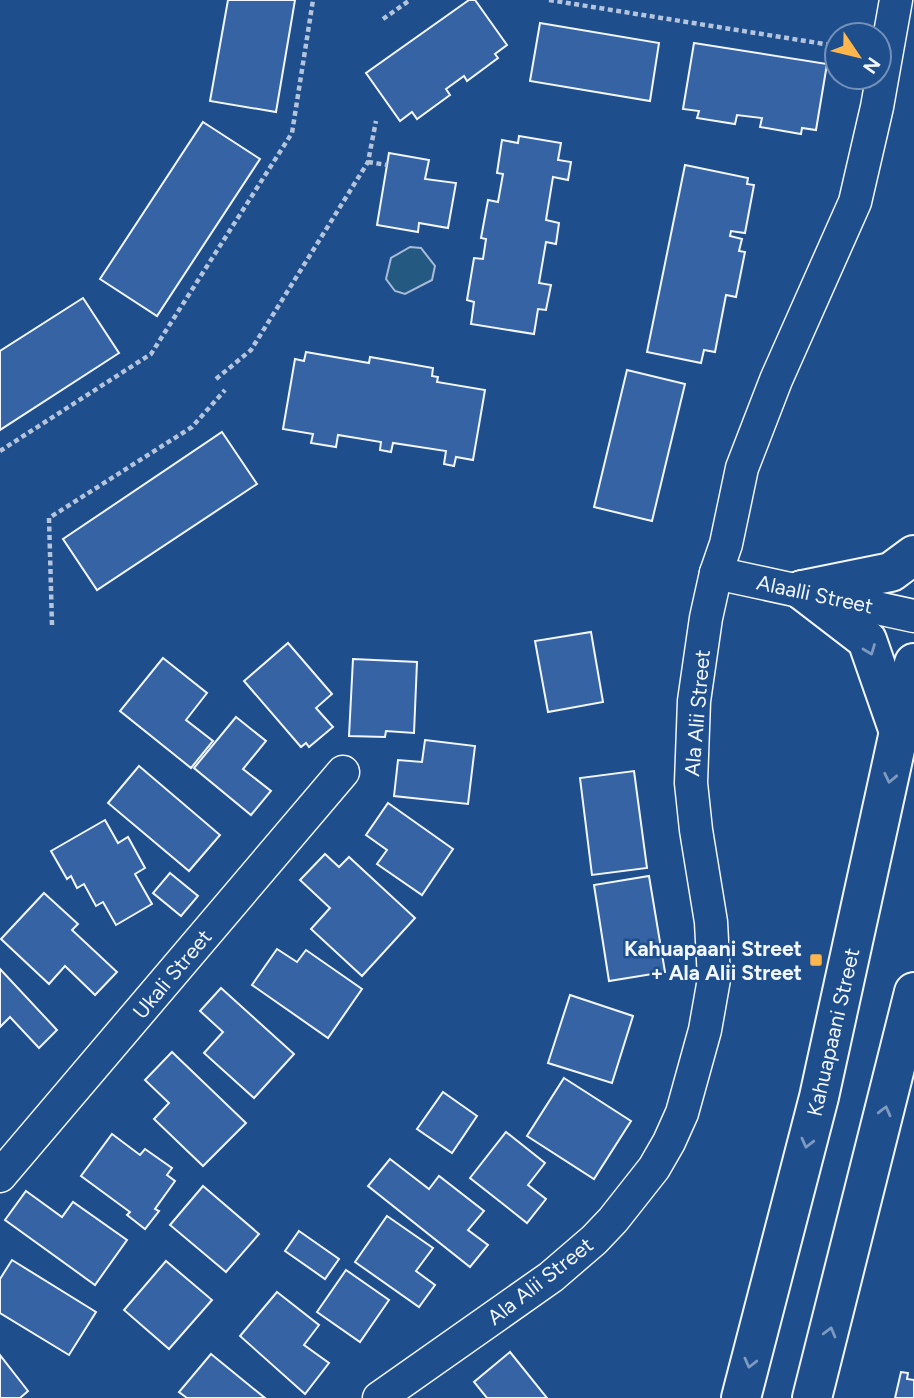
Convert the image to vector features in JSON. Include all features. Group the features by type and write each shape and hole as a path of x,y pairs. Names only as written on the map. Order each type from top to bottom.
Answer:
{"main road":[{"path":"802,590 891,572 914,555"},
{"path":"802,590 867,640 900,734"},
{"name":"Kahuapaani Street","path":"741,1398 819,1097 914,663"},
{"path":"812,1398 914,992"}],"street":[{"name":"Ala Alii Street","path":"379,1398 551,1277 594,1240 654,1168 682,1113 705,1030 714,979 711,922 691,783 694,701 706,618 726,544 742,468 776,380 855,202 877,107 896,0"},
{"name":"Alaalli Street","path":"716,573 914,616"},
{"name":"Ukali Street","path":"0,1176 343,772"}],"path":[{"path":"0,452 151,354 292,133 313,0"},
{"path":"383,19 410,0"},
{"path":"549,0 823,44"},
{"path":"216,379 251,351 368,162 376,121"},
{"path":"368,162 387,165"},
{"path":"52,625 49,518 192,427 225,390"}],"shaded area":[{"path":"410,247 421,248 435,266 432,280 405,294 395,291 386,279 391,258"}],"building":[{"path":"228,0 295,0 276,112 210,101"},
{"path":"469,0 475,0 507,45 495,54 498,58 467,81 464,76 446,89 450,95 417,119 412,112 400,121 366,73"},
{"path":"540,23 659,43 650,101 530,81"},
{"path":"694,43 823,63 823,88 816,130 802,128 801,134 760,127 762,118 737,115 735,124 697,118 699,111 683,109"},
{"path":"203,122 260,159 157,316 100,279"},
{"path":"519,136 561,143 558,160 571,162 568,180 553,177 546,220 559,223 556,244 546,242 539,283 551,285 546,310 538,309 534,334 471,324 474,302 467,300 474,258 483,259 486,239 481,238 488,200 498,202 503,174 497,173 502,140 518,143"},
{"path":"389,153 429,160 425,179 456,183 448,228 419,223 418,232 377,225"},
{"path":"685,165 748,178 747,184 754,185 745,233 731,231 730,236 742,239 739,251 745,252 736,297 726,295 715,352 704,350 701,363 647,352"},
{"path":"83,298 119,353 0,430 0,351"},
{"path":"306,352 369,363 370,357 433,368 432,376 438,377 437,382 485,390 473,460 456,457 454,466 444,464 446,451 393,443 391,452 380,450 381,442 338,435 336,447 311,443 313,434 283,429 295,359 304,361"},
{"path":"627,370 685,384 652,521 594,507"},
{"path":"222,432 257,484 97,590 63,539"},
{"path":"591,632 603,702 548,712 535,641"},
{"path":"288,643 332,694 316,708 333,727 309,747 306,743 301,747 244,681"},
{"path":"163,658 207,693 186,720 213,741 191,768 120,711"},
{"path":"353,659 417,662 414,733 386,731 385,737 349,736"},
{"path":"236,717 266,741 243,769 271,791 251,815 194,768"},
{"path":"425,740 475,746 468,804 394,796 398,760 422,762"},
{"path":"139,766 220,835 189,871 108,803"},
{"path":"634,771 647,868 592,875 580,778"},
{"path":"388,803 453,849 422,895 377,864 387,850 366,835"},
{"path":"105,820 118,843 128,837 145,868 135,874 152,904 116,925 103,902 96,906 84,884 77,888 71,876 67,879 51,851"},
{"path":"325,854 339,867 349,857 415,918 362,976 311,929 330,908 300,880"},
{"path":"170,873 198,896 181,916 153,893"},
{"path":"649,876 665,972 609,981 594,885"},
{"path":"44,893 78,924 72,930 117,972 95,995 65,966 49,984 1,939"},
{"path":"277,949 297,962 306,950 362,989 328,1038 252,985"},
{"path":"0,969 57,1030 39,1048 10,1017 0,1027"},
{"path":"221,988 294,1054 254,1098 204,1053 223,1032 200,1011"},
{"path":"570,995 633,1016 612,1083 548,1063"},
{"path":"172,1052 246,1123 203,1166 154,1119 169,1103 145,1080"},
{"path":"564,1078 631,1121 594,1179 527,1136"},
{"path":"443,1092 477,1116 452,1153 417,1129"},
{"path":"506,1132 545,1163 528,1185 546,1199 527,1223 470,1178"},
{"path":"112,1134 140,1155 145,1149 172,1168 167,1175 175,1181 155,1209 159,1211 145,1229 127,1215 130,1212 81,1176"},
{"path":"390,1159 429,1189 439,1176 484,1211 468,1230 488,1245 470,1267 368,1186"},
{"path":"203,1186 259,1234 226,1272 170,1225"},
{"path":"26,1191 62,1217 73,1202 127,1240 95,1285 5,1220"},
{"path":"387,1216 433,1248 416,1271 435,1285 419,1307 355,1262"},
{"path":"299,1231 339,1259 325,1279 285,1251"},
{"path":"12,1260 96,1312 69,1355 0,1313 0,1279"},
{"path":"166,1261 212,1300 169,1349 124,1310"},
{"path":"346,1270 389,1300 360,1342 317,1312"},
{"path":"277,1292 319,1325 304,1345 329,1363 305,1394 240,1336"},
{"path":"510,1352 547,1398 487,1398 474,1382"},
{"path":"211,1354 265,1398 187,1398 179,1392"},
{"path":"0,1355 28,1391 20,1398 0,1398"},
{"path":"901,1372 908,1373 907,1379 914,1380 914,1398 895,1398"}],"place":[{"name":"Kahuapaani Street + Ala Alii Street","path":"816,960"}]}
